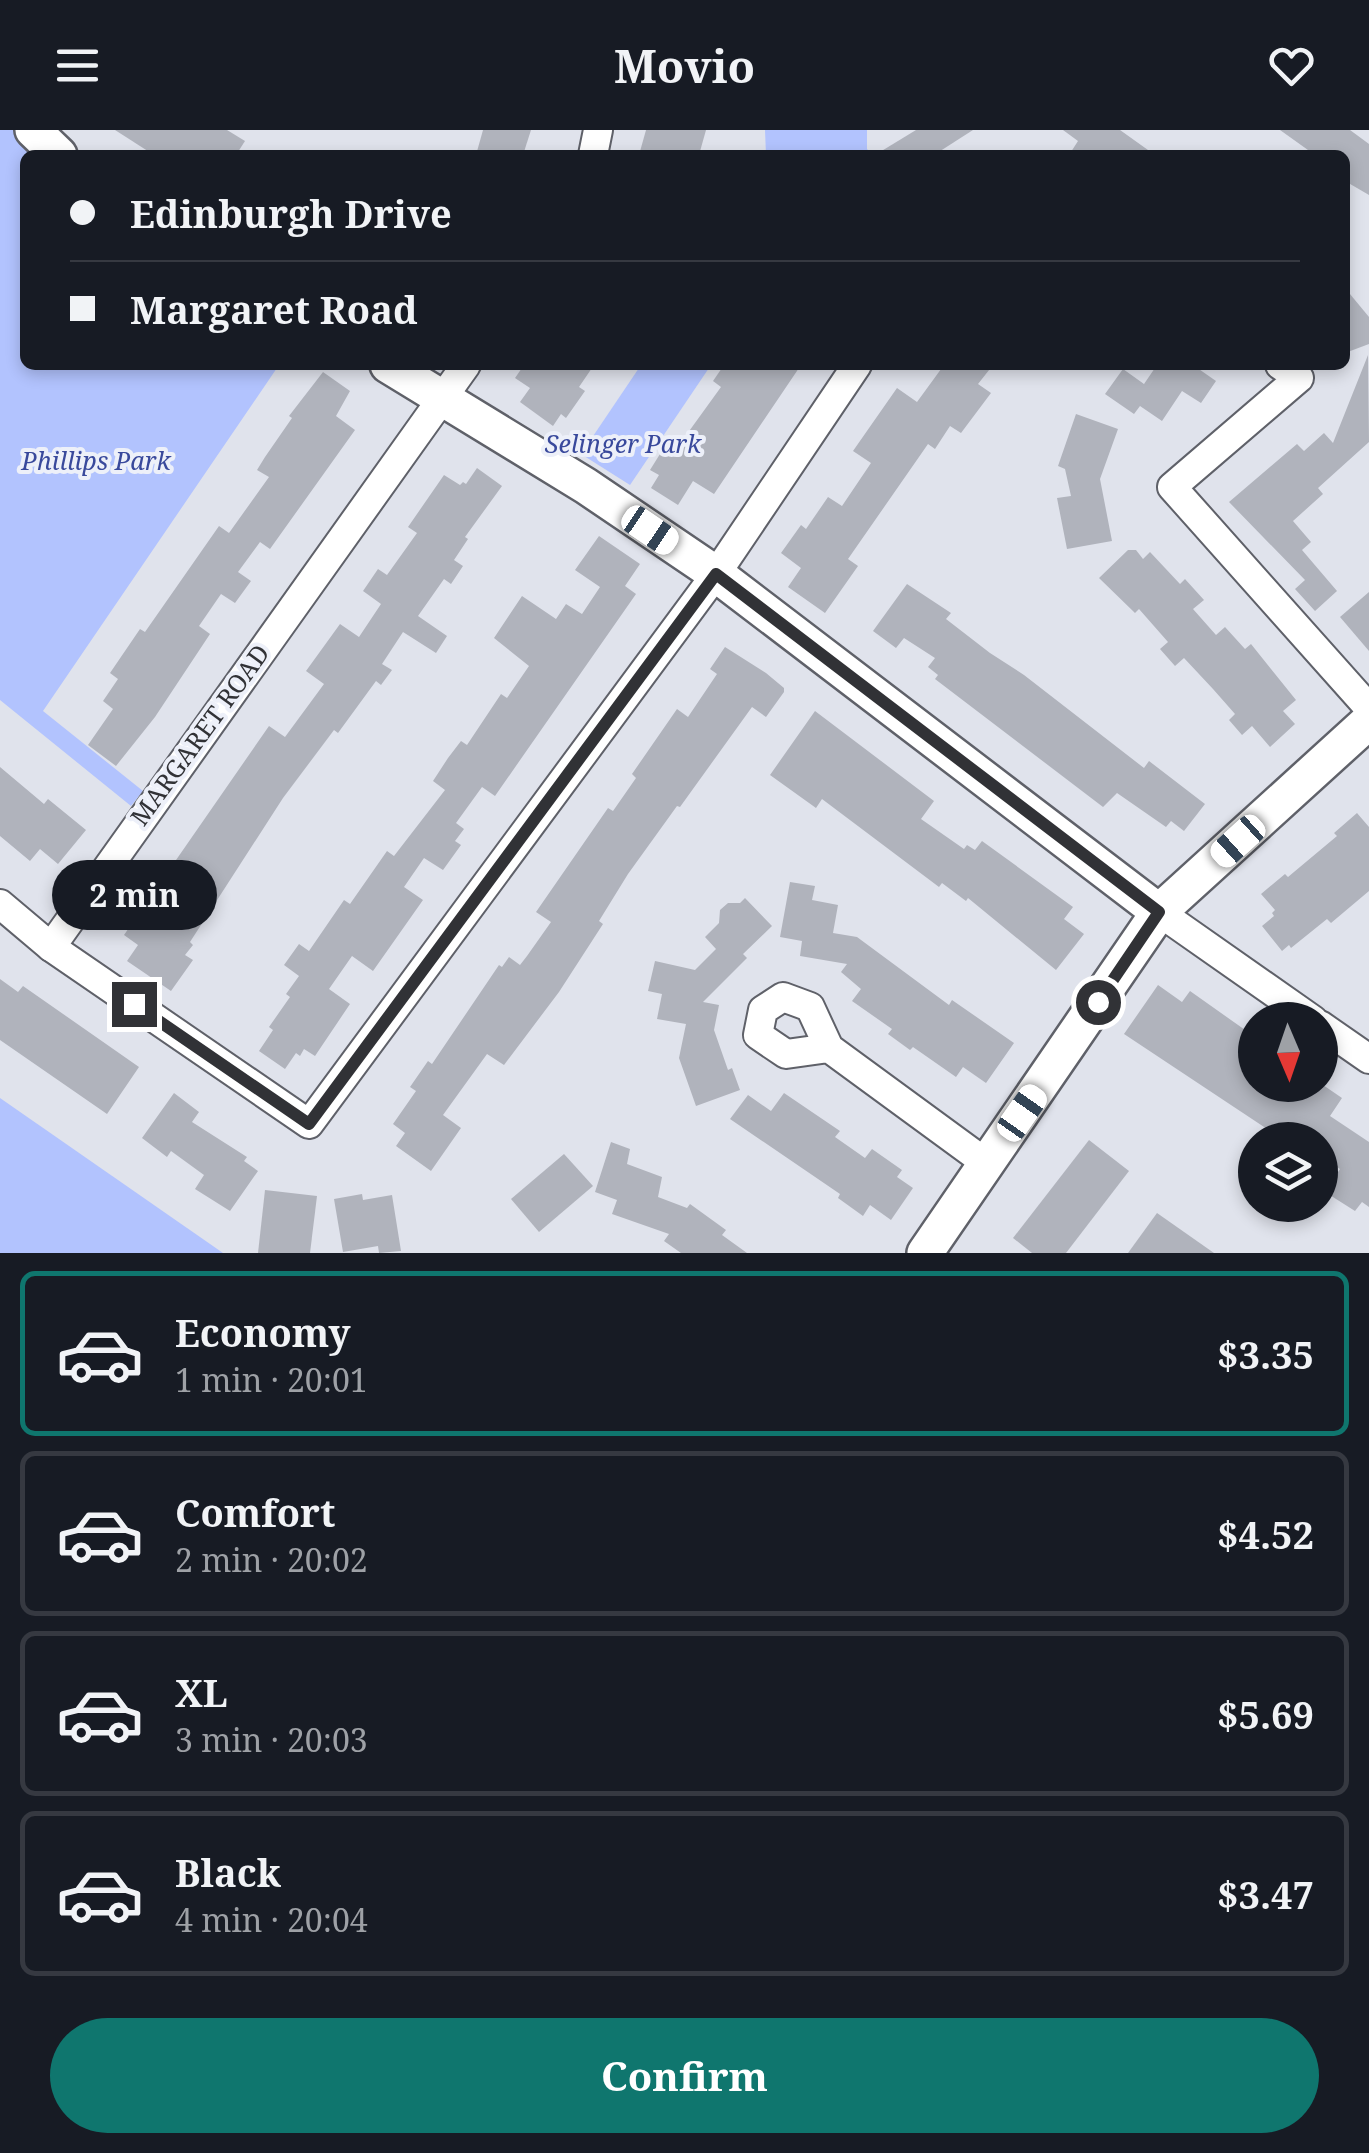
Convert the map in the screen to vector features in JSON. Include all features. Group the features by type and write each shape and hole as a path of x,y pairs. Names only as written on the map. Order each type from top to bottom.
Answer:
{"street":[{"path":"33,130 54,150"},
{"path":"396,370 586,486 716,574 1159,912 1287,1002"},
{"name":"MARGARET ROAD","path":"50,947 463,370"},
{"path":"0,904 50,947 309,1124 716,574 854,370"},
{"path":"1287,370 1299,378 1172,487 1369,708"},
{"path":"925,1253 1159,912 1369,721"},
{"path":"1338,1037 1369,1059"},
{"path":"829,1048 986,1163"}],"green space":[{"name":"Phillips Park","path":"0,130 17,130 39,150 20,150 20,370 276,370 43,711 143,791 131,806 0,700"},
{"path":"765,130 867,130 868,150 766,150"},
{"name":"Selinger Park","path":"638,370 708,370 630,485 581,454"},
{"path":"0,1098 223,1253 0,1253"}],"building":[{"path":"115,130 227,130 245,141 239,150 146,150"},
{"path":"483,130 531,130 525,150 477,150"},
{"path":"646,130 706,130 700,150 640,150"},
{"path":"916,130 973,130 942,150 883,150"},
{"path":"1063,130 1120,130 1148,150 1072,150 1078,141"},
{"path":"1280,130 1350,130 1369,144 1369,195 1350,184 1350,150 1308,150"},
{"path":"1350,294 1369,317 1369,344 1350,351"},
{"path":"1368,355 1369,442 1318,488 1323,494 1293,521 1311,542 1302,550 1337,591 1315,611 1295,589 1305,580 1229,502 1297,444 1304,451 1324,433 1333,443"},
{"path":"521,370 591,370 579,387 585,391 566,418 561,414 553,426 520,402 530,388 515,378"},
{"path":"721,370 798,370 714,494 693,481 678,505 651,488 659,475 650,470 665,446 674,452 721,387 713,381"},
{"path":"940,370 989,370 978,384 991,393 961,433 950,426 935,449 928,444 848,559 858,566 825,613 788,587 801,568 781,553 801,525 806,529 828,497 842,506 871,463 853,451 897,388 917,402"},
{"path":"1122,370 1144,384 1154,370 1200,370 1216,381 1201,403 1182,391 1162,421 1140,406 1134,414 1105,394"},
{"path":"323,372 350,391 336,416 355,430 270,549 260,542 238,572 251,581 235,603 221,594 199,626 210,634 155,717 116,766 88,745 113,709 103,701 118,679 110,673 140,629 145,632 219,526 229,533 269,477 257,470 292,418 289,416"},
{"path":"1076,414 1118,429 1100,479 1112,541 1067,549 1057,498 1071,496 1065,469 1058,466"},
{"path":"477,468 502,486 465,537 468,539 454,560 463,566 451,584 444,579 418,616 447,636 436,653 403,632 382,664 392,670 381,685 376,681 338,733 334,730 283,798 190,942 193,945 185,955 193,960 171,991 127,961 138,945 124,935 269,726 285,737 324,684 306,671 340,624 359,637 381,604 363,591 378,569 387,575 417,533 408,527 444,475 460,485 466,484"},
{"path":"599,536 640,564 625,586 636,594 495,796 482,787 456,823 464,829 455,841 461,845 443,870 424,858 404,887 423,900 373,971 352,956 329,989 350,1004 315,1056 304,1049 300,1056 296,1053 285,1069 259,1051 299,976 284,965 299,944 309,951 344,900 350,904 387,851 394,856 445,790 433,781 448,758 461,741 467,745 501,694 507,698 529,666 494,638 522,596 556,619 566,604 582,614 600,587 575,570"},
{"path":"1128,550 1136,550 1143,559 1150,552 1180,584 1185,579 1204,600 1193,609 1216,635 1225,627 1245,649 1251,644 1296,700 1283,711 1295,724 1270,747 1252,726 1242,735 1229,720 1235,714 1213,689 1184,658 1175,666 1160,649 1168,642 1139,609 1135,613 1099,578"},
{"path":"907,584 951,613 946,619 1144,768 1149,761 1205,804 1184,831 1171,821 1166,827 1117,793 1103,807 935,679 938,675 928,667 935,658 904,638 896,648 873,631"},
{"path":"1369,592 1369,651 1340,617"},
{"path":"725,647 766,673 784,692 766,717 752,707 677,806 628,874 599,921 603,924 559,992 504,1065 487,1054 443,1115 461,1128 431,1171 396,1146 405,1133 393,1124 416,1091 410,1087 428,1061 432,1064 499,965 502,967 509,957 520,965 527,956 551,922 536,912 608,808 613,811 636,778 632,774 677,709 688,717 717,674 710,669"},
{"path":"815,711 934,801 921,819 964,849 967,845 975,850 982,841 1073,907 1064,919 1084,934 1056,970 968,898 966,901 942,883 939,887 822,799 816,808 770,775"},
{"path":"0,767 44,804 48,799 86,830 58,864 40,849 30,861 0,836"},
{"path":"1357,813 1369,827 1369,891 1331,923 1327,919 1282,951 1262,926 1274,916 1275,910 1261,894 1337,836 1334,833"},
{"path":"790,882 815,886 812,900 838,905 833,933 857,937 949,1005 952,1000 1014,1043 986,1083 963,1067 956,1077 913,1047 910,1050 888,1034 892,1029 852,1001 861,989 841,972 847,964 800,956 802,941 780,937"},
{"path":"745,898 772,926 743,954 747,958 703,1002 719,1005 714,1030 728,1070 732,1068 740,1090 696,1106 679,1058 686,1024 657,1019 662,994 648,991 655,961 695,970 716,949 705,937 719,923 720,910"},
{"path":"0,979 18,992 23,986 139,1067 107,1114 0,1040"},
{"path":"1158,985 1182,1002 1190,991 1238,1025 1238,1102 1338,1102 1338,1095 1342,1098 1330,1116 1369,1142 1369,1207 1362,1202 1355,1211 1338,1200 1338,1122 1256,1122 1124,1034"},
{"path":"174,1093 199,1112 192,1122 247,1157 244,1161 258,1171 230,1211 195,1189 204,1175 171,1151 167,1157 142,1138"},
{"path":"784,1093 840,1131 835,1137 865,1158 872,1149 902,1170 897,1177 913,1188 891,1220 870,1205 863,1216 838,1198 840,1194 730,1119 748,1095 771,1111"},
{"path":"1089,1140 1129,1171 1066,1253 1032,1253 1013,1238"},
{"path":"611,1142 630,1149 627,1164 662,1177 658,1197 687,1208 690,1204 726,1230 722,1235 747,1253 681,1253 664,1241 669,1234 612,1214 617,1200 595,1192"},
{"path":"564,1154 593,1186 539,1232 511,1199"},
{"path":"265,1190 317,1196 310,1253 258,1253"},
{"path":"362,1194 363,1200 392,1195 401,1251 379,1253 378,1246 343,1252 334,1199"},
{"path":"1157,1213 1214,1253 1128,1253"}],"route":[{"path":"134,1004 309,1124 716,574 1159,912 1098,1002"}]}
